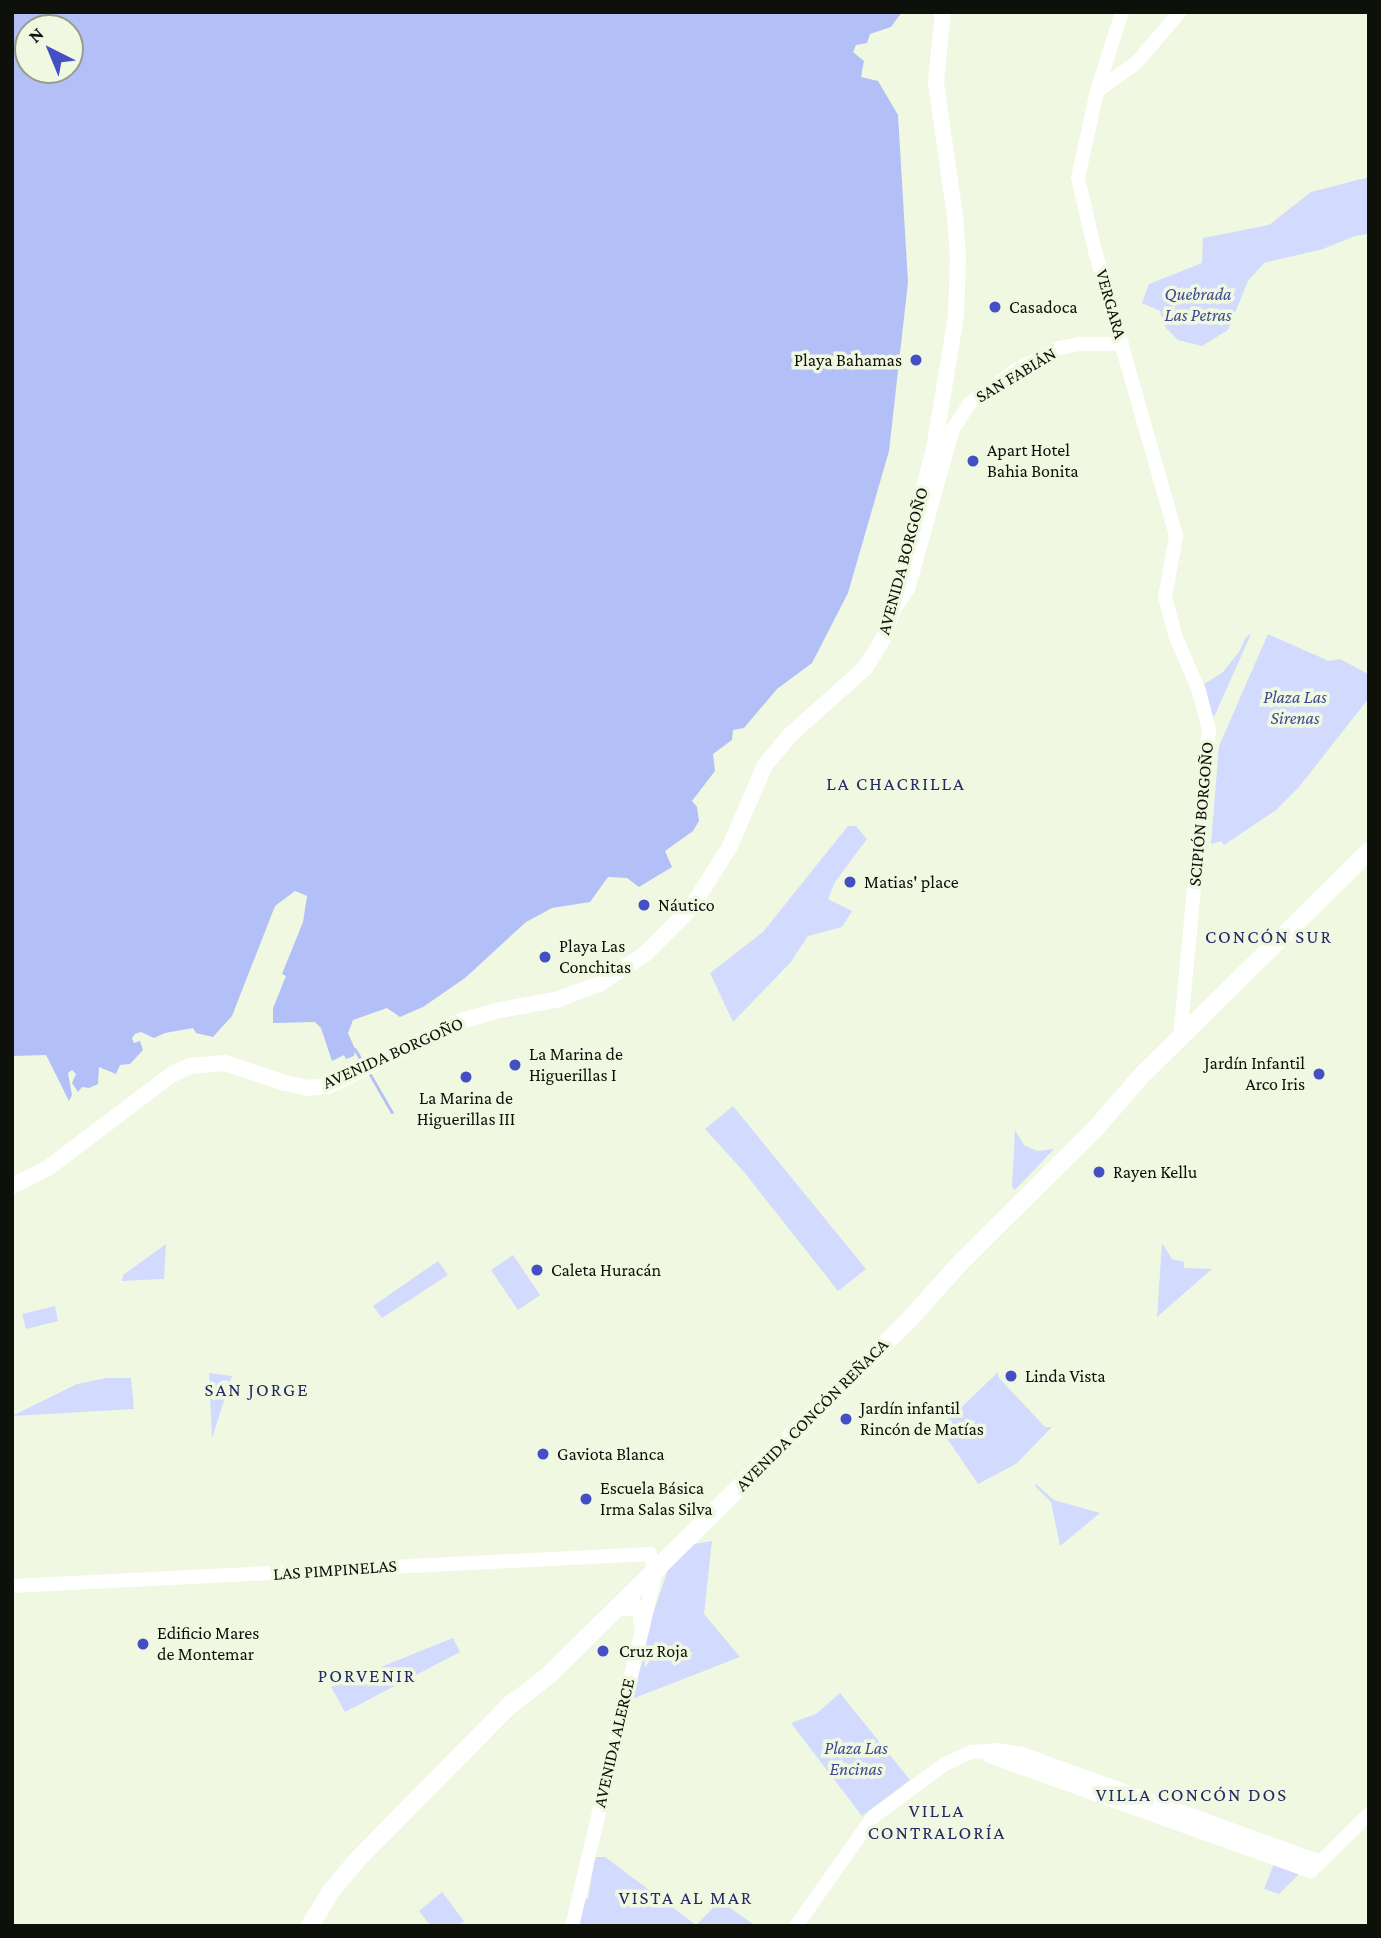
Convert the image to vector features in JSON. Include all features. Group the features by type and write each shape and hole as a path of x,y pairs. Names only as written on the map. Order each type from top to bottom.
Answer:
{"main road":[{"name":"AVENIDA BORGOÑO","path":"12,1185 48,1168 171,1075 190,1066 225,1063 308,1088 328,1086 461,1021 587,989 611,978 645,954 680,922 711,880 730,846 754,785 771,756 790,735 858,677 878,647 891,614 934,449 956,316 958,284 955,216 936,82 943,12"},
{"name":"AVENIDA CONCÓN REÑACA","path":"310,1926 331,1891 358,1859 507,1708 908,1321 961,1262 1096,1128 1180,1038 1369,851"},
{"name":"AVENIDA CONCÓN REÑACA","path":"1096,1128 1152,1082 1369,868"},
{"name":"AVENIDA CONCÓN REÑACA","path":"507,1708 550,1674 621,1606 655,1566"},
{"path":"621,1606 636,1608 642,1614 642,1622"}],"street":[{"name":"VERGARA","path":"1122,12 1097,91 1078,177 1176,536 1165,597"},
{"path":"1097,91 1136,63 1180,12"},
{"name":"SAN FABIÁN","path":"891,614 908,589 953,429 969,404 1018,369 1059,348 1080,344 1122,344"},
{"name":"SCIPIÓN BORGOÑO","path":"1165,597 1174,635 1199,691 1209,730 1205,801 1180,1038"},
{"name":"LAS PIMPINELAS","path":"12,1586 643,1553 650,1554 655,1566"},
{"name":"AVENIDA ALERCE","path":"572,1926 655,1566"},
{"path":"796,1926 860,1832 874,1816 945,1763 971,1752 1315,1866 1369,1814"}],"green space":[{"name":"Quebrada Las Petras","path":"1369,177 1369,234 1355,236 1323,249 1264,263 1248,281 1228,330 1202,346 1178,340 1166,328 1160,311 1142,303 1149,284 1202,263 1203,238 1269,225 1311,192"},
{"path":"1251,634 1212,717 1204,684 1222,673 1239,652 1246,637"},
{"name":"Plaza Las Sirenas","path":"1268,634 1329,661 1340,659 1369,675 1369,698 1299,787 1276,810 1224,845 1221,841 1211,844 1219,746"},
{"path":"848,826 856,826 867,839 835,882 828,899 852,911 842,927 808,936 790,963 733,1022 710,973 763,932"},
{"path":"733,1106 866,1269 838,1291 744,1172 705,1129"},
{"path":"1015,1130 1024,1145 1037,1151 1054,1149 1015,1190 1012,1187"},
{"path":"1162,1243 1172,1259 1184,1262 1184,1268 1212,1269 1157,1317"},
{"path":"166,1244 164,1279 122,1281 123,1275"},
{"path":"513,1255 540,1295 518,1310 491,1270"},
{"path":"438,1261 448,1275 382,1318 373,1306"},
{"path":"55,1306 58,1321 26,1329 22,1314"},
{"path":"998,1372 999,1378 1045,1427 1052,1427 1016,1464 978,1484 940,1428"},
{"path":"209,1373 232,1376 212,1438"},
{"path":"107,1378 131,1378 134,1409 12,1416 77,1384"},
{"path":"1036,1484 1054,1500 1100,1513 1060,1546 1051,1502"},
{"path":"712,1541 704,1614 740,1657 632,1699 649,1625 668,1570 694,1544"},
{"path":"453,1638 460,1652 345,1712 331,1687"},
{"name":"Plaza Las Encinas","path":"840,1693 910,1780 862,1816 791,1723 816,1714"},
{"path":"595,1857 605,1857 696,1925 720,1901 756,1926 572,1926 578,1899 588,1899"},
{"path":"1274,1864 1300,1873 1279,1894 1264,1889"},
{"path":"442,1892 464,1921 457,1926 431,1926 419,1911"}],"shaded area":[{"path":"12,12 902,12 891,27 870,34 867,43 856,45 853,52 864,61 861,77 878,81 898,115 908,282 889,451 848,593 812,663 777,689 744,728 733,730 732,740 713,754 715,771 692,801 697,807 699,821 693,831 665,851 672,867 639,887 627,878 608,877 590,902 552,908 526,922 465,978 423,1007 400,1017 387,1008 353,1020 348,1033 355,1049 354,1056 346,1059 344,1055 332,1061 321,1028 315,1022 273,1023 273,1008 286,976 282,974 303,922 307,896 295,891 275,906 232,1016 213,1037 196,1033 193,1028 165,1033 154,1038 141,1032 135,1034 132,1038 134,1043 140,1041 143,1050 130,1064 120,1065 116,1074 99,1067 98,1084 89,1088 82,1087 78,1092 72,1083 76,1074 72,1070 68,1073 72,1095 69,1101 46,1055 12,1056"}],"waterway":[{"path":"355,1049 364,1064"},
{"path":"369,1072 392,1112"}],"place":[{"name":"Casadoca","path":"995,307"},
{"name":"Playa Bahamas","path":"916,360"},
{"name":"Apart Hotel Bahia Bonita","path":"973,461"},
{"name":"Matias' place","path":"850,882"},
{"name":"Náutico","path":"644,905"},
{"name":"Playa Las Conchitas","path":"545,957"},
{"name":"La Marina de Higuerillas I","path":"515,1065"},
{"name":"Jardín Infantil Arco Iris","path":"1319,1074"},
{"name":"La Marina de Higuerillas III","path":"466,1077"},
{"name":"Rayen Kellu","path":"1099,1172"},
{"name":"Caleta Huracán","path":"537,1270"},
{"name":"Linda Vista","path":"1011,1376"},
{"name":"Jardín infantil Rincón de Matías","path":"846,1419"},
{"name":"Gaviota Blanca","path":"543,1454"},
{"name":"Escuela Básica Irma Salas Silva","path":"586,1499"},
{"name":"Edificio Mares de Montemar","path":"143,1644"},
{"name":"Cruz Roja","path":"603,1651"}],"district":[{"name":"LA CHACRILLA","path":"896,784"},
{"name":"CONCÓN SUR","path":"1269,937"},
{"name":"SAN JORGE","path":"257,1390"},
{"name":"PORVENIR","path":"367,1676"},
{"name":"VILLA CONCÓN DOS","path":"1192,1795"},
{"name":"VILLA CONTRALORÍA","path":"937,1822"},
{"name":"VISTA AL MAR","path":"686,1898"}]}
